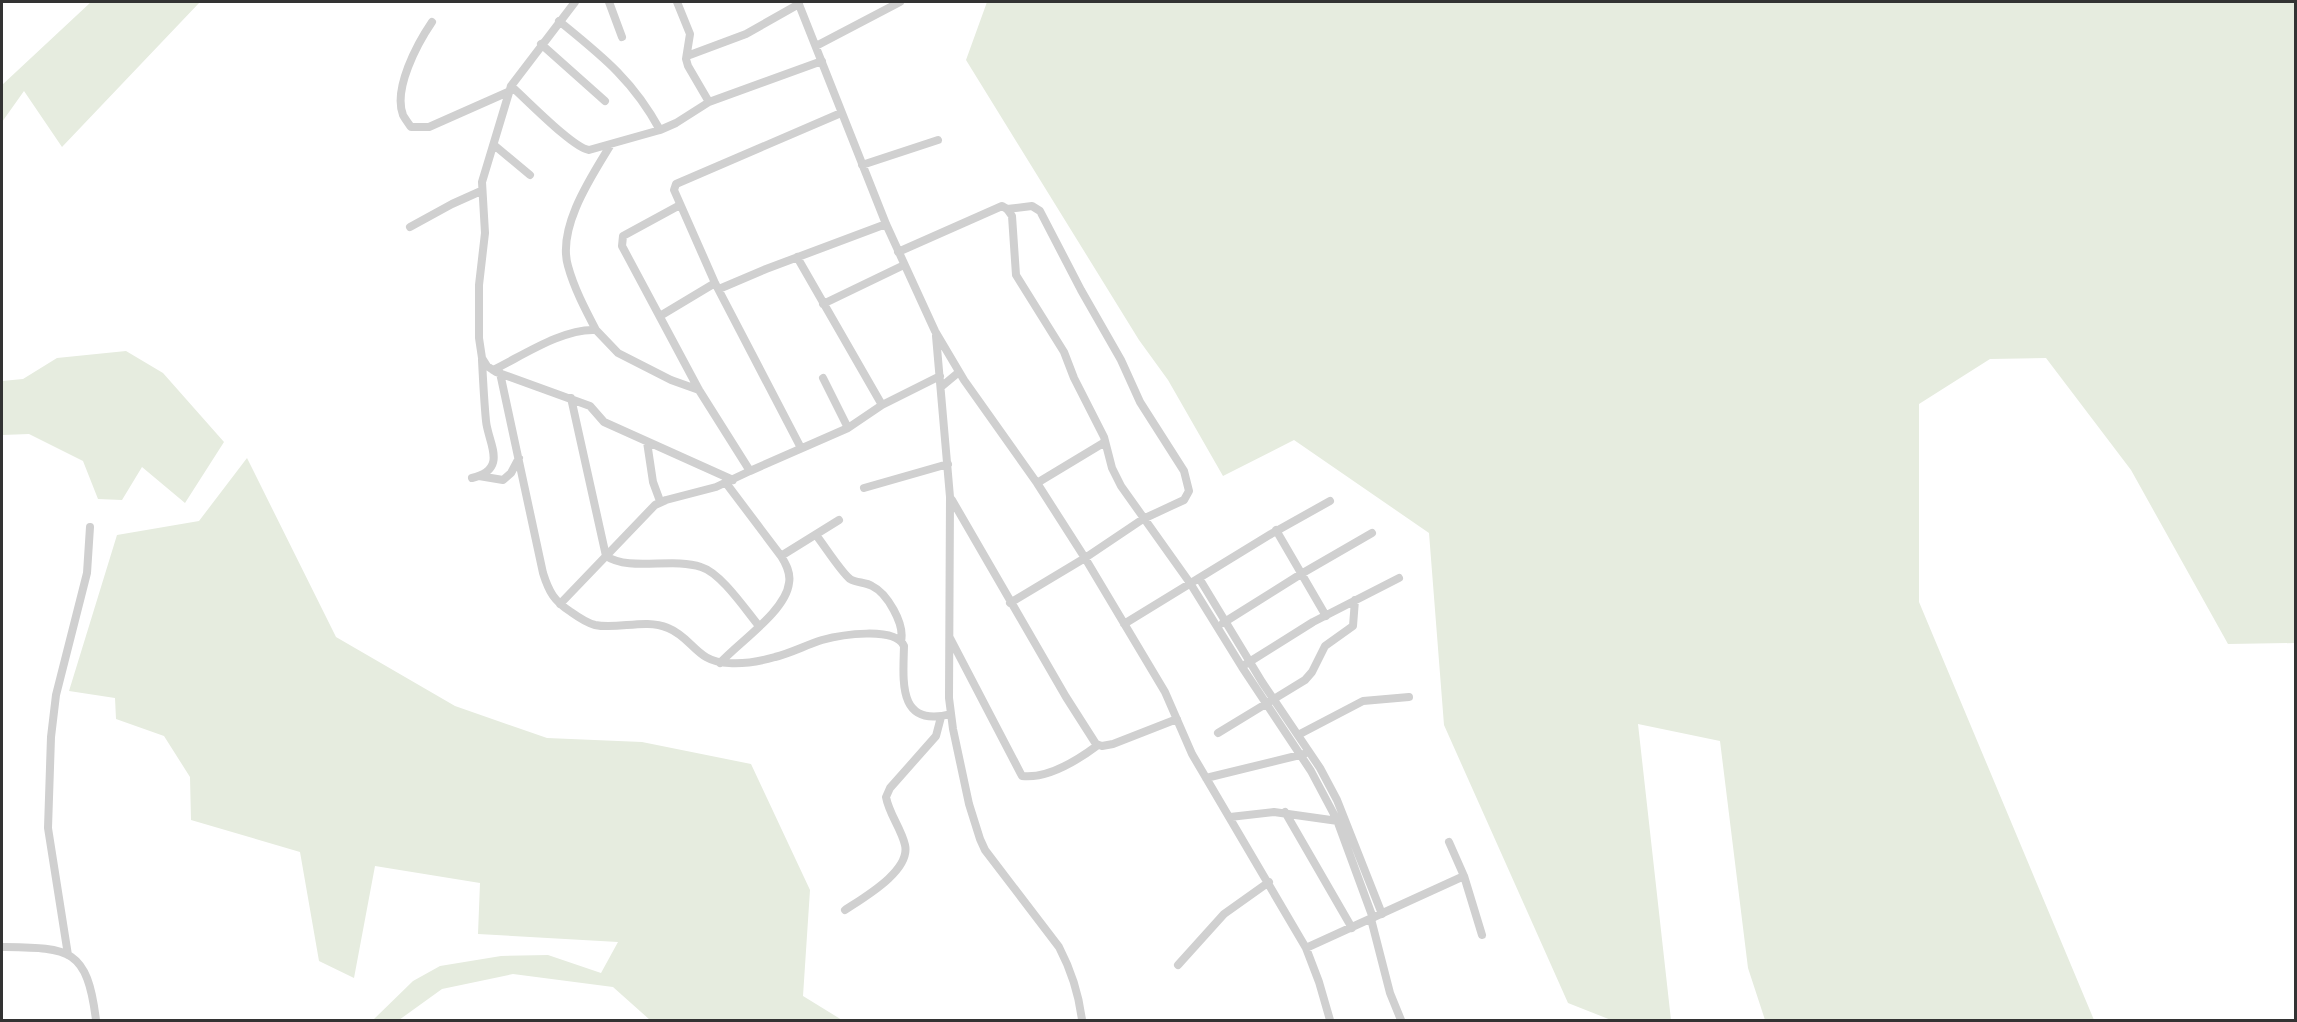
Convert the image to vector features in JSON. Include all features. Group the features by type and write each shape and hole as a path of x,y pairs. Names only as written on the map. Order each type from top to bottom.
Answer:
{"street":[{"path":"519,458 511,473 503,480 476,477 492,465 494,455 486,424 479,294 485,223 482,182 510,89 541,44 575,2"},
{"path":"609,2 622,37"},
{"path":"677,2 690,34 688,66 710,102"},
{"path":"816,46 900,2"},
{"path":"687,56 746,34 798,3 886,224 935,331 959,372 1037,483 1085,558 1165,692 1192,754 1306,948 1330,1019"},
{"path":"560,21 625,78 645,103 660,130"},
{"path":"432,22 418,42 402,90 403,115 411,127 429,127 510,89"},
{"path":"541,44 605,101"},
{"path":"510,89 582,149 590,150 660,130 710,102 822,62"},
{"path":"801,448 717,286 674,190 676,184 841,113"},
{"path":"862,165 938,140"},
{"path":"494,145 530,175"},
{"path":"610,146 576,208 568,230 567,264 596,330 618,353 671,380 699,390"},
{"path":"410,227 481,191"},
{"path":"680,205 623,236 622,246 699,390 750,471"},
{"path":"898,252 1002,206 1007,209 1012,216 1016,275 1064,352 1105,442 1112,468 1121,486 1190,583 1217,627 1246,664"},
{"path":"1007,209 1032,206 1040,210 1081,290 1121,360 1140,402 1184,471 1189,491 1184,500 1143,519 1085,558 1010,603"},
{"path":"660,316 717,286 886,224"},
{"path":"797,257 882,405"},
{"path":"823,303 904,265"},
{"path":"497,372 540,346 574,332 596,330"},
{"path":"935,331 950,497 951,714 969,804 985,850 1052,934 1059,947 1070,972 1080,1004 1082,1020"},
{"path":"482,358 497,372 590,406 604,422 729,481 781,556 789,577 788,590 772,613 720,663"},
{"path":"497,372 519,458 543,573 548,591 560,604 595,625 666,627 699,654 720,663 765,660 823,640 845,636 884,635 901,641"},
{"path":"941,387 959,372"},
{"path":"560,604 660,501 700,492 729,481 848,428 882,405 940,375"},
{"path":"823,378 848,428"},
{"path":"571,398 606,556 615,562 673,563 702,567 716,575 759,626"},
{"path":"647,442 653,482 660,501"},
{"path":"1037,483 1105,442"},
{"path":"864,488 948,465"},
{"path":"950,497 1083,727 1098,745"},
{"path":"1124,624 1276,530 1330,501"},
{"path":"781,556 839,520"},
{"path":"68,955 48,828 51,737 56,695 87,573 90,527"},
{"path":"1276,530 1326,616"},
{"path":"1217,627 1372,533"},
{"path":"816,535 850,579 872,586 886,597 897,619 904,646 903,689 906,699 915,711 923,716 941,717 951,714"},
{"path":"1199,578 1337,820 1372,919 1390,993 1401,1020"},
{"path":"1246,664 1326,616 1399,578"},
{"path":"1218,733 1308,677 1325,646 1352,628 1355,620 1355,600"},
{"path":"949,636 1022,776 1048,772 1083,756 1098,745 1113,744 1177,719"},
{"path":"949,656 965,664"},
{"path":"1298,735 1363,702 1409,698"},
{"path":"1269,702 1298,735 1329,784 1383,914"},
{"path":"845,910 884,882 900,866 906,856 905,843 886,797 891,788 936,736 941,717"},
{"path":"1206,778 1311,753"},
{"path":"1230,817 1263,812 1285,812 1346,822"},
{"path":"1285,812 1352,928"},
{"path":"1449,842 1464,876 1482,935"},
{"path":"1306,948 1464,876"},
{"path":"1178,965 1224,914 1269,882"},
{"path":"2,947 46,948 68,955 81,964 87,977 96,1020"}],"shaded area":[{"path":"91,2 200,2 62,147 24,91 2,122 2,85"},
{"path":"987,2 2295,2 2295,643 2228,644 2131,470 2046,358 1990,359 1919,404 1919,602 2094,1020 1765,1020 1748,968 1720,741 1638,724 1671,1020 1611,1020 1568,1003 1444,725 1429,533 1294,440 1223,476 1168,380 1139,340 966,60"},
{"path":"126,351 163,373 224,442 185,503 142,467 122,500 98,499 83,461 29,434 2,435 2,381 23,379 57,358"},
{"path":"247,458 336,637 455,706 547,738 642,742 751,764 810,890 803,996 842,1020 650,1020 613,987 513,974 442,989 399,1020 373,1020 413,981 440,966 501,956 548,955 601,973 618,942 478,934 480,883 375,866 354,978 319,961 300,852 191,820 190,777 164,736 116,719 115,698 69,691 117,535 199,521"}]}
